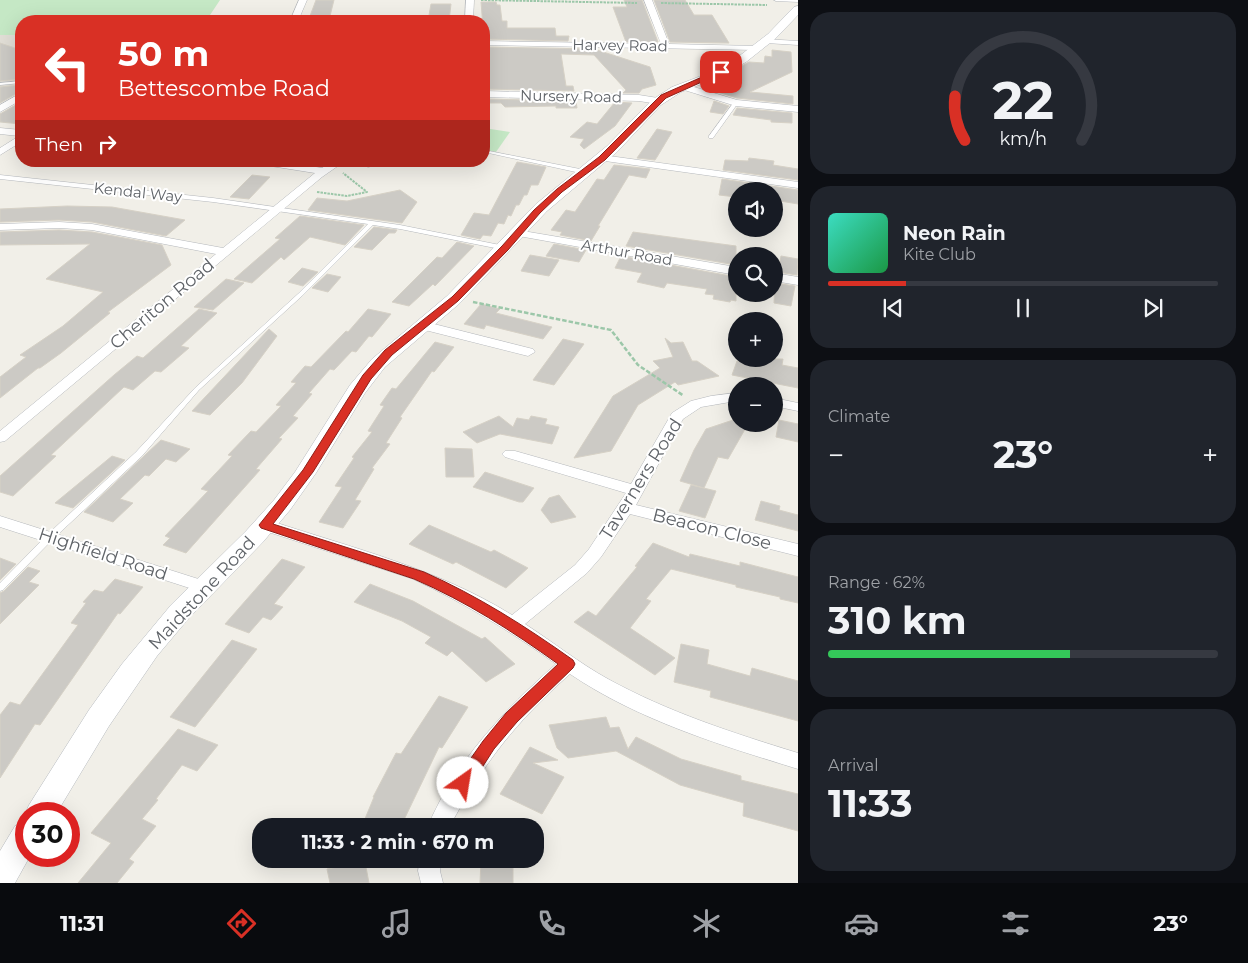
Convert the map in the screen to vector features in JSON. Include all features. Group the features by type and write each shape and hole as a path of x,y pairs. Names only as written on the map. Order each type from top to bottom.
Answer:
{"street":[{"path":"297,15 303,0"},
{"path":"469,15 470,0"},
{"path":"648,0 666,46"},
{"name":"Maidstone Road","path":"47,802 76,755 138,663 167,625 265,525 307,472 367,377 389,352 455,299 554,196 602,158 658,101 668,93 733,66 761,45 798,9"},
{"name":"Harvey Road","path":"490,43 666,46 798,43"},
{"path":"684,87 736,103 798,109"},
{"name":"Nursery Road","path":"490,94 639,98 658,101"},
{"path":"0,109 15,100"},
{"path":"0,131 15,132"},
{"path":"0,152 15,142"},
{"path":"602,158 798,185"},
{"name":"Cheriton Road","path":"0,438 276,209 331,167"},
{"path":"0,227 46,225 92,227 226,252"},
{"name":"Arthur Road","path":"511,241 728,270"},
{"path":"783,278 798,281"},
{"path":"422,325 528,352"},
{"name":"Taverners Road","path":"513,624 581,569 595,553 626,508 634,490 677,416 696,404 728,398"},
{"path":"783,404 798,407"},
{"path":"510,454 634,490"},
{"name":"Beacon Close","path":"626,508 798,550"},
{"name":"Highfield Road","path":"0,521 205,587"},
{"path":"265,525 419,575 468,598 513,624 568,664 637,703 705,732 798,761"},
{"path":"443,818 472,767 488,745 512,717 568,664"},
{"path":"0,880 15,854"},
{"path":"430,868 432,883"}],"lane":[{"path":"776,0 798,1"},
{"path":"0,84 15,83"},
{"path":"711,137 736,103"},
{"path":"490,152 585,172"},
{"name":"Kendal Way","path":"0,177 213,200 511,241"},
{"path":"0,588 50,537 139,454 197,388 301,294 372,223"}],"path":[{"path":"724,0 727,4"},
{"path":"300,190 347,196 367,192 333,167"},
{"path":"455,299 611,330 638,365 696,404"}],"shaded area":[{"path":"0,35 15,35 15,89 0,87"}],"green space":[{"path":"0,0 220,0 210,15 15,15 15,35 0,35"},
{"path":"490,129 510,132 496,152 490,151"}],"building":[{"path":"316,0 334,0 330,15 310,15"},
{"path":"624,0 642,0 658,42 626,42 613,7 627,7"},
{"path":"654,0 685,0 694,15 712,15 729,43 670,42"},
{"path":"481,2 496,2 497,5 500,5 502,21 507,21 507,28 555,28 556,36 569,36 568,41 490,39 490,15 482,15"},
{"path":"431,4 451,4 450,15 429,15"},
{"path":"0,43 15,48 15,80 0,81"},
{"path":"490,47 594,49 650,67 656,85 642,89 639,93 623,93 626,90 594,55 561,54 566,86 573,86 574,91 490,89"},
{"path":"772,50 791,52 792,72 750,92 793,96 793,104 737,98 702,87 719,89 724,76 749,62 764,63 765,56 772,57"},
{"path":"15,86 15,94 0,103 0,87"},
{"path":"490,99 576,101 577,108 556,108 556,106 505,107 501,103 490,103"},
{"path":"714,101 729,106 723,114 710,112"},
{"path":"615,102 632,103 615,126 584,149 580,145 584,139 570,137 587,122 597,124"},
{"path":"15,105 15,123 0,122 0,114"},
{"path":"737,108 792,113 792,123 771,122 771,120 733,115"},
{"path":"657,129 672,132 655,160 637,158"},
{"path":"749,158 774,161 773,165 798,169 798,180 723,170 725,160 748,161"},
{"path":"517,162 546,167 538,185 531,185 527,195 524,195 519,205 516,205 511,216 508,215 504,224 498,223 491,236 483,235 480,239 461,235 474,213 489,215"},
{"path":"614,165 650,169 646,178 629,175 591,241 560,235 562,232 551,230 566,210 575,212 597,179 604,180"},
{"path":"252,175 270,177 249,199 230,197"},
{"path":"722,179 743,182 728,182 728,196 719,195"},
{"path":"783,188 798,190 798,204 783,202"},
{"path":"400,190 417,202 402,223 308,210 317,198 347,201"},
{"path":"67,206 112,207 185,220 166,236 92,222 59,220 0,222 0,209"},
{"path":"300,216 364,225 345,245 310,237 284,260 281,257 252,283 234,279 280,239 275,238"},
{"path":"374,227 397,230 395,233 389,233 372,250 354,247"},
{"path":"59,230 92,232 162,245 171,265 108,312 110,313 61,353 38,368 0,398 0,377 26,357 20,355 63,326 103,292 46,279 90,244 0,245 0,232"},
{"path":"633,232 736,247 728,247 728,264 626,246"},
{"path":"457,242 474,246 435,286 433,284 409,306 392,302 437,257 442,258"},
{"path":"554,244 586,250 579,262 546,256"},
{"path":"530,255 559,260 549,276 521,271"},
{"path":"621,256 728,276 728,302 713,299 714,295 705,294 707,289 667,283 664,288 637,282 642,273 615,268"},
{"path":"783,256 798,259 797,275 783,273"},
{"path":"302,268 318,272 303,286 288,282"},
{"path":"327,274 341,277 328,292 312,288"},
{"path":"226,279 244,283 213,310 194,307"},
{"path":"783,284 795,286 791,306 774,303 783,302"},
{"path":"481,304 500,309 496,313 552,327 543,339 486,325 484,329 464,324"},
{"path":"199,309 217,313 181,346 189,348 161,372 155,371 133,390 124,387 51,455 56,456 13,496 0,492 0,476 114,375 137,356 143,358"},
{"path":"368,309 391,314 372,337 369,336 356,352 352,351 334,370 330,369 309,393 312,394 293,416 298,418 279,438 282,439 256,469 260,470 186,553 163,545 170,538 165,536 208,491 201,489 232,456 228,455 251,431 256,432 281,406 276,405 296,383 291,382 305,366 311,367 346,331 348,332"},
{"path":"269,329 277,336 242,383 210,415 192,411"},
{"path":"665,338 671,343 683,342 692,361 697,361 719,376 678,385 675,382 638,405 611,451 574,458 613,396 660,368 653,361 673,357"},
{"path":"563,339 584,344 554,385 533,380"},
{"path":"435,342 454,347 434,372 432,371 400,417 402,418 386,443 390,444 372,468 374,469 355,500 361,501 343,528 319,522 342,487 335,486 354,458 352,457 372,432 368,431 384,406 380,405 392,388 396,389"},
{"path":"783,365 798,368 798,388 783,385 783,377 742,377 732,375 735,367 783,367"},
{"path":"499,416 513,427 517,418 529,420 531,416 547,419 545,424 559,427 552,444 500,434 477,443 463,432"},
{"path":"783,421 798,424 798,442 776,437 777,432 783,432"},
{"path":"728,422 728,432 743,432 728,459 718,457 704,488 680,481 706,429"},
{"path":"161,440 190,449 176,462 166,459 149,476 145,475 120,499 133,503 113,522 84,512"},
{"path":"445,448 472,449 474,477 446,477"},
{"path":"112,456 125,460 73,508 55,503"},
{"path":"485,472 534,488 523,502 519,502 473,487"},
{"path":"691,485 716,491 705,518 679,511"},
{"path":"559,495 576,517 551,523 541,510 549,498"},
{"path":"761,501 780,506 779,510 798,515 798,531 755,520"},
{"path":"429,525 491,552 494,550 528,568 506,588 456,562 453,564 409,544"},
{"path":"653,543 689,557 690,554 740,566 740,562 798,577 798,603 671,569 646,599 651,601 630,628 675,658 655,675 574,622 588,611 596,616 637,567 635,566"},
{"path":"0,558 16,564 0,580"},
{"path":"282,559 305,567 274,604 283,607 271,620 263,617 249,633 225,624"},
{"path":"28,567 40,571 29,582 39,585 0,624 0,593"},
{"path":"115,579 143,587 120,614 118,613 40,725 35,724 0,778 0,715 10,702 20,705 78,625 71,623 86,603 83,602 94,590 103,592"},
{"path":"370,584 413,601 482,639 485,637 515,664 486,682 452,651 447,656 425,643 431,637 402,621 354,602"},
{"path":"232,640 257,649 195,727 170,717"},
{"path":"681,644 709,650 707,664 750,676 752,668 798,681 798,721 710,697 711,691 674,682"},
{"path":"439,696 468,707 442,748 439,747 405,818 365,818 373,797 396,753 401,754"},
{"path":"606,717 610,728 619,727 628,749 636,737 681,759 741,776 741,780 798,794 798,831 743,816 744,803 680,785 616,751 568,758 557,748 549,725"},
{"path":"178,729 218,745 197,771 182,765 156,799 158,800 142,819 156,826 129,859 134,862 117,883 78,883 111,843 91,833"},
{"path":"530,747 558,760 533,763 564,777 542,814 500,794"},
{"path":"366,868 369,883 330,883 327,869"},
{"path":"481,868 513,868 513,883 480,883"}],"route":[{"path":"463,783 488,745 512,717 568,664 513,624 468,598 419,575 321,545 265,525 307,472 343,412 367,377 389,352 455,299 505,248 537,211 602,158 663,96 721,72"}]}
